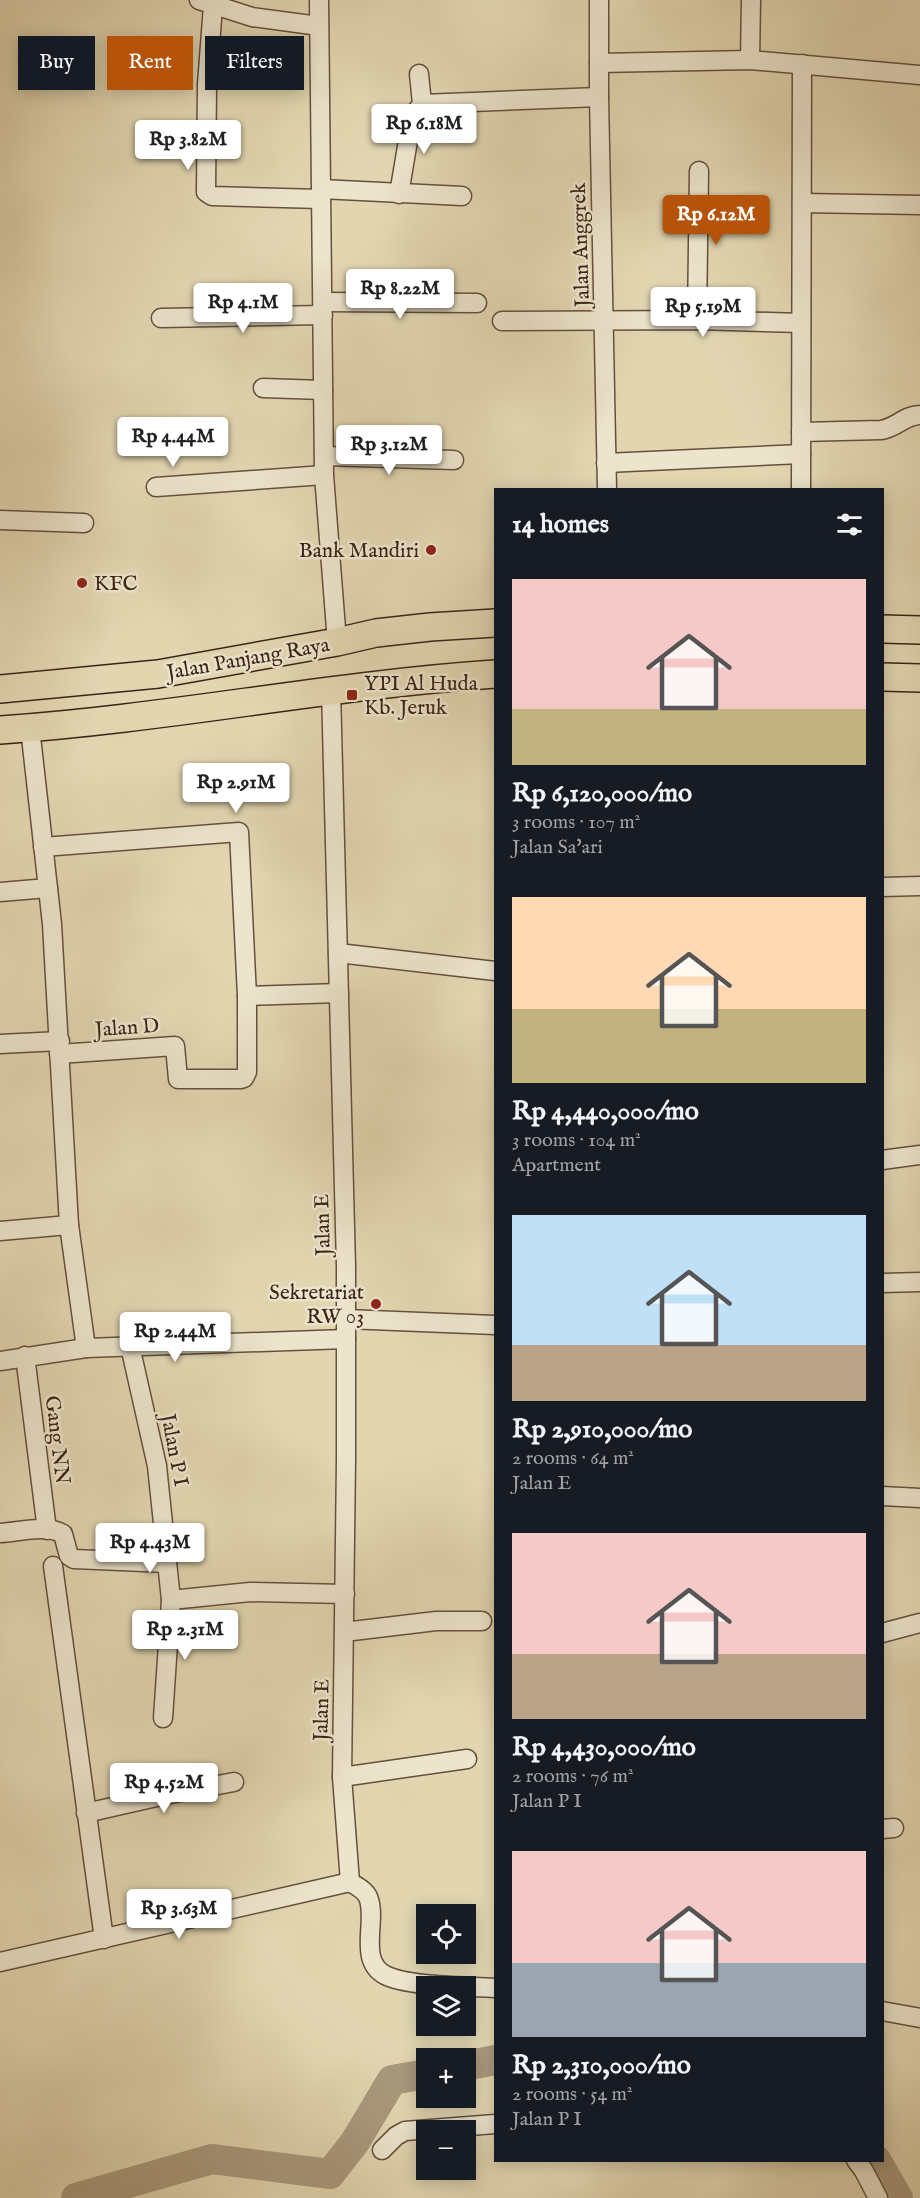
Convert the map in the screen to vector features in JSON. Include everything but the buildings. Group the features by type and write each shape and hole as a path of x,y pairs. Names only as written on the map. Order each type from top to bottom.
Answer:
{"main road":[{"name":"Jalan Panjang Raya","path":"0,688 158,674 376,633 494,623"},
{"path":"884,629 920,630"},
{"name":"Jalan Panjang Raya","path":"0,730 123,719 419,679 494,674"},
{"path":"884,677 920,678"}],"street":[{"path":"319,0 324,475 337,642"},
{"name":"Jalan Anggrek","path":"598,0 607,488"},
{"path":"750,60 751,0"},
{"path":"319,26 252,17 206,3 206,192 212,196 321,194 462,196"},
{"path":"599,63 750,60 920,75"},
{"path":"801,488 802,64"},
{"path":"399,194 412,117 422,104 419,74"},
{"path":"422,104 599,97"},
{"path":"697,320 699,171"},
{"path":"802,203 920,205"},
{"path":"161,318 323,308 477,303"},
{"path":"502,321 697,320 801,323"},
{"path":"263,388 323,390"},
{"path":"801,432 890,429 909,416 920,414"},
{"path":"606,463 801,454"},
{"path":"324,456 454,460"},
{"path":"156,487 324,475"},
{"path":"0,520 84,523"},
{"name":"Jalan E","path":"331,690 346,1319 342,1777 350,1882"},
{"path":"30,728 48,888 69,1225 86,1348"},
{"path":"43,847 239,832 247,996 339,993"},
{"path":"884,887 920,886"},
{"path":"0,892 48,888"},
{"path":"338,953 494,971"},
{"name":"Jalan D","path":"59,1047 175,1046 178,1079 244,1078 247,1072 247,996"},
{"path":"0,1044 59,1047"},
{"path":"884,1160 920,1155"},
{"path":"0,1231 69,1225"},
{"path":"884,1283 920,1282"},
{"path":"346,1319 494,1325"},
{"path":"0,1362 25,1356 86,1348 346,1339"},
{"name":"Jalan P I","path":"130,1346 157,1466 171,1600 163,1718"},
{"name":"Gang NN","path":"25,1356 47,1530"},
{"path":"884,1496 920,1498"},
{"path":"0,1533 47,1530 63,1534 69,1556 74,1559 167,1563"},
{"path":"53,1566 104,1939"},
{"path":"171,1600 250,1592 345,1594"},
{"path":"344,1632 436,1621 482,1621"},
{"path":"884,1632 920,1623"},
{"path":"342,1777 467,1759"},
{"path":"87,1813 234,1782"},
{"path":"0,1962 350,1882 367,1894 371,1959 378,1971 409,1982 494,1988"},
{"path":"884,2011 920,2018"},
{"path":"382,2150 396,2136 405,2131 494,2124"},
{"path":"858,2162 878,2198"}],"waterway":[{"path":"476,2064 494,2060"},
{"path":"76,2198 212,2159 330,2174 355,2142 392,2080 416,2076"},
{"path":"877,2162 898,2198"}],"place":[{"name":"Bank Mandiri","path":"431,550"},
{"name":"KFC","path":"82,583"},
{"name":"YPI Al Huda Kb. Jeruk","path":"352,695"},
{"name":"Sekretariat RW 03","path":"376,1304"}]}
